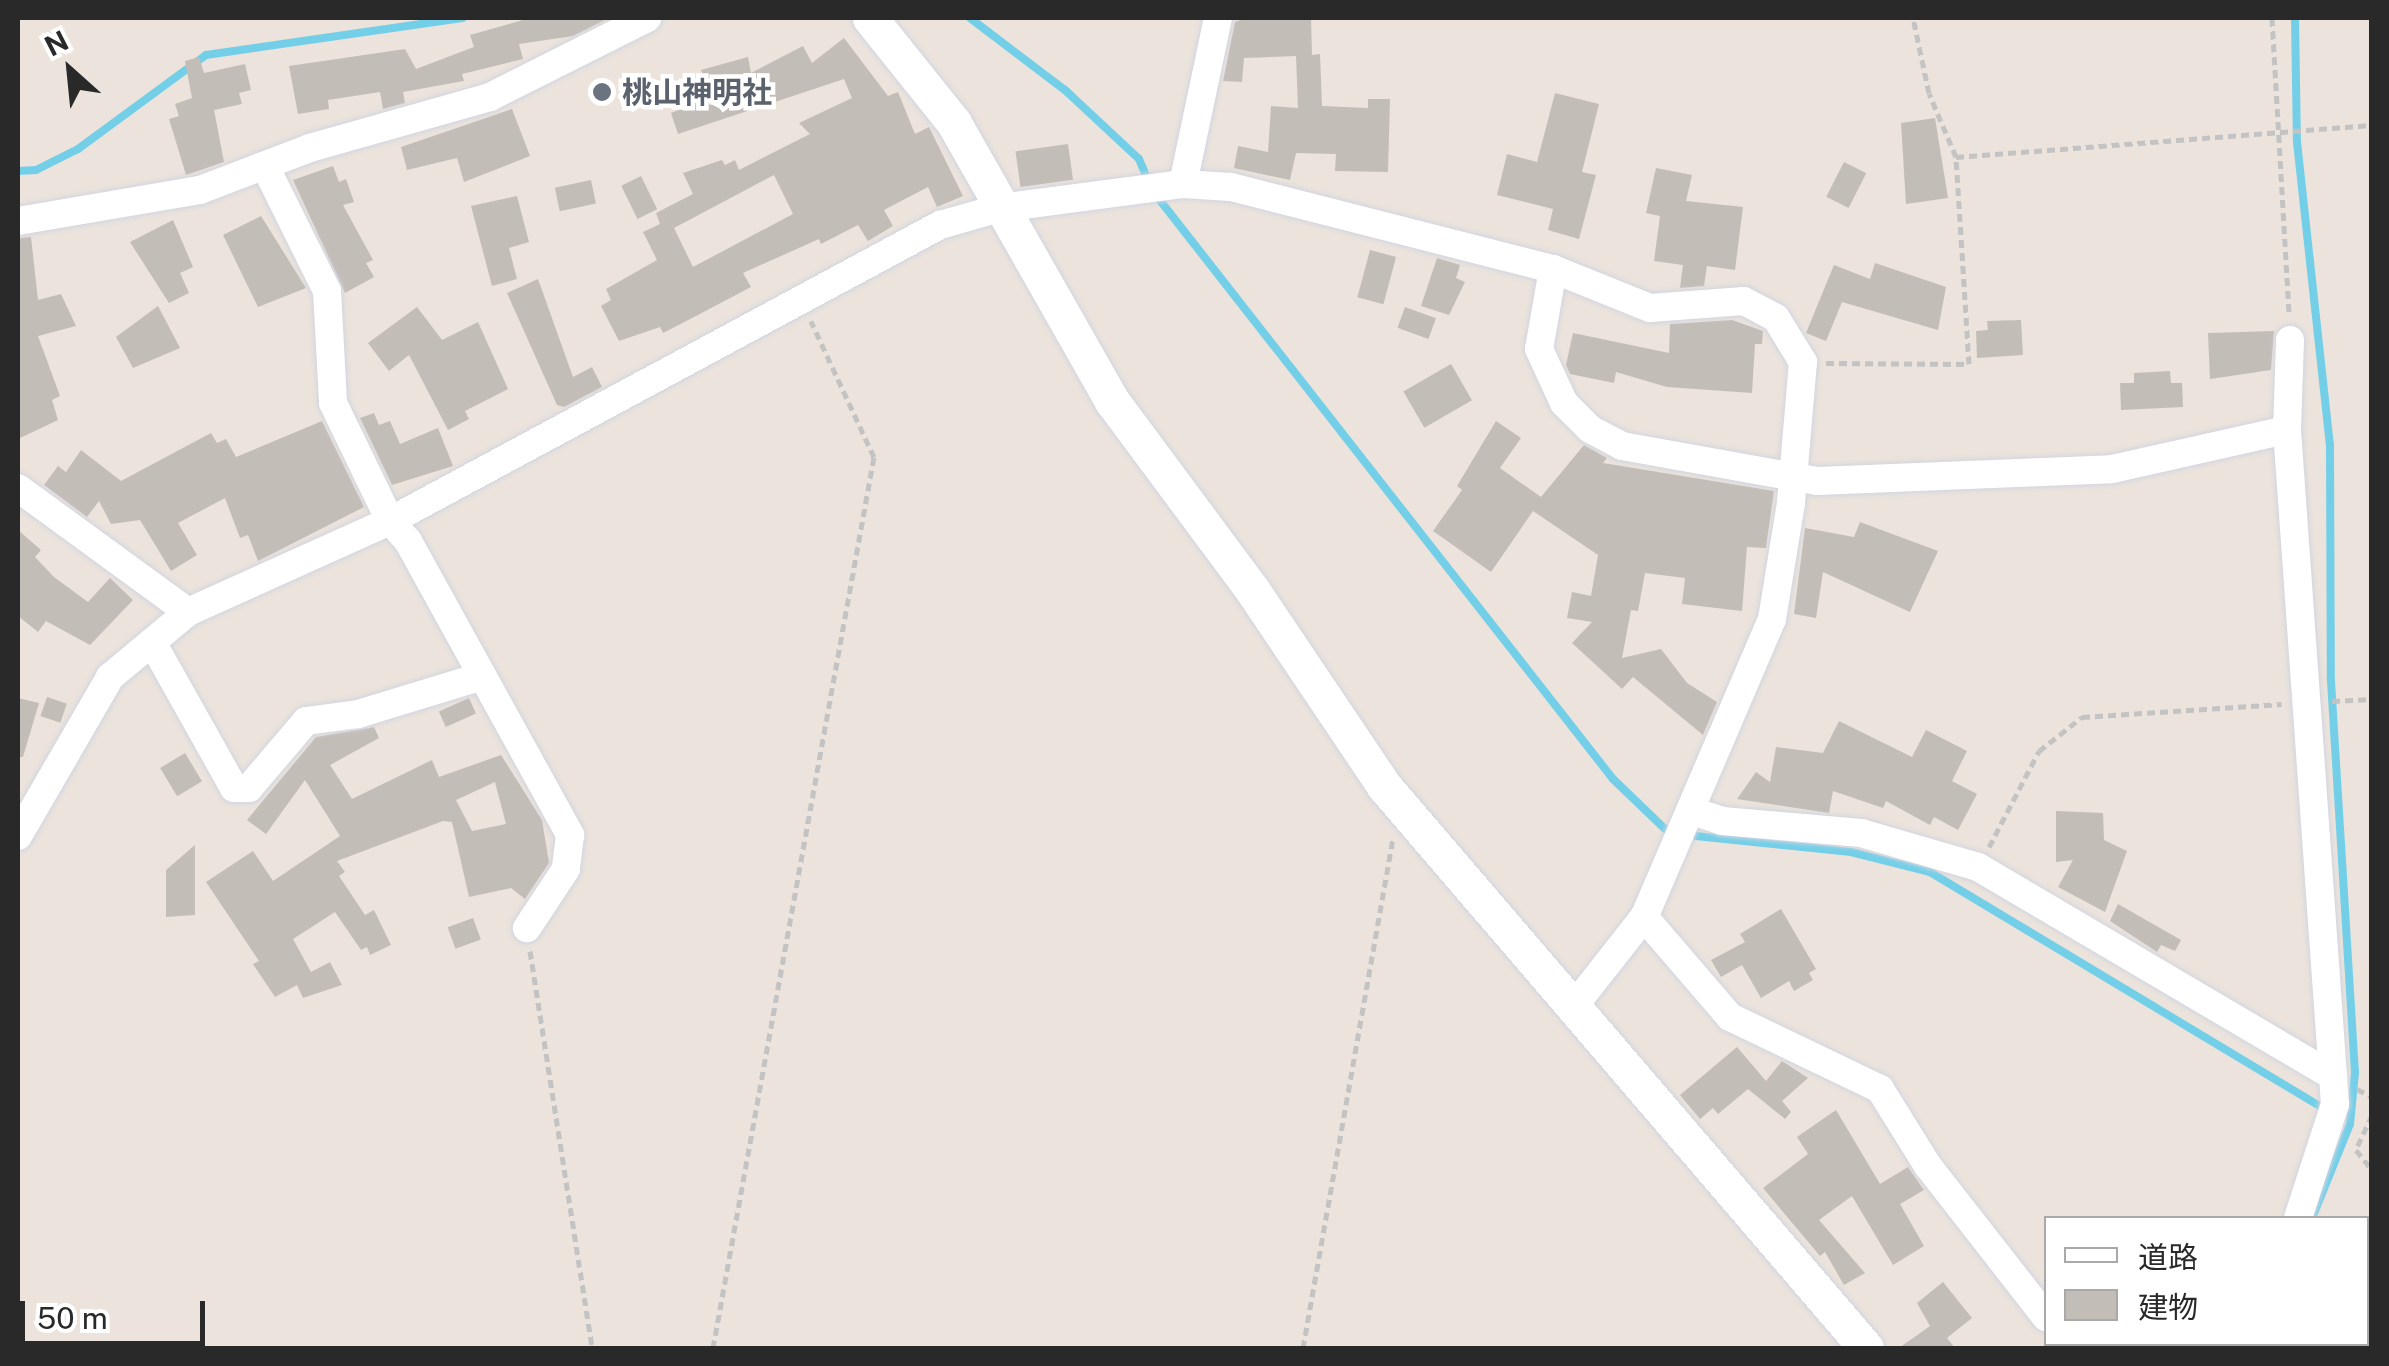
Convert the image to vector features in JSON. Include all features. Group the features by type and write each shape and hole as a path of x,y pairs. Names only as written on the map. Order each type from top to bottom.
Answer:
{"street":[{"path":"18,221 200,190 310,148 490,97 647,18"},
{"path":"870,18 954,123 1112,401 1400,806 1866,1348"},
{"path":"1183,184 1218,18"},
{"path":"266,168 327,292 333,402 390,521 408,541 479,677 570,836 566,869 527,928"},
{"path":"18,836 110,677 188,612 390,521 799,296 940,224 1000,208 1183,184 1231,187 1553,269 1650,308 1744,300 1776,318 1803,362 1772,619 1644,917 1574,1006"},
{"path":"1553,269 1539,349 1564,404 1590,429 1622,446 1817,481 2112,469 2287,430"},
{"path":"2290,340 2287,430 2335,1104 2299,1216"},
{"path":"18,488 188,612"},
{"path":"152,642 234,788 249,788 306,721 358,714 479,677"},
{"path":"1692,811 1722,821 1861,833 1978,868 2333,1076"},
{"path":"1644,917 1730,1018 1880,1089 1928,1166 2044,1314"}],"path":[{"path":"1803,362 1969,364 1956,156 1929,93 1913,18"},
{"path":"2272,18 2284,131 2290,340"},
{"path":"1956,156 2372,126"},
{"path":"714,1348 874,457 799,296"},
{"path":"1978,868 2039,750 2082,716 2372,699"},
{"path":"1302,1348 1400,806"},
{"path":"527,928 592,1348"},
{"path":"2372,1115 2356,1150 2372,1170"}],"building":[{"path":"530,18 609,18 573,36 519,44 523,59 462,74 464,81 403,92 405,103 383,109 380,92 328,100 329,109 298,114 289,66 405,49 416,69 474,47 470,35"},
{"path":"1247,18 1311,18 1312,55 1320,54 1322,106 1368,108 1368,99 1390,99 1388,172 1335,171 1336,154 1296,153 1290,180 1234,168 1238,146 1268,152 1271,106 1298,108 1296,56 1244,58 1242,82 1223,81 1235,22"},
{"path":"844,38 888,96 898,92 915,134 929,127 963,196 937,207 928,187 884,210 893,226 868,241 858,225 821,244 819,239 743,273 751,287 663,333 660,327 619,341 601,306 611,300 606,289 657,260 643,232 660,224 656,213 693,194 683,173 722,160 725,165 735,160 739,170 810,134 799,123 852,98 844,79 678,134 671,113 684,108 685,94 708,87 701,70 748,57 751,73 803,46 812,63","holes":["774,175 793,214 693,267 674,228"]},
{"path":"199,57 204,73 245,64 251,90 239,93 242,104 214,110 224,162 186,175 169,119 179,116 175,104 192,98 185,61"},
{"path":"1555,93 1599,104 1582,172 1596,175 1579,239 1548,230 1553,209 1497,195 1507,154 1537,162"},
{"path":"512,109 530,156 464,182 457,158 407,170 401,147"},
{"path":"1935,118 1948,198 1906,204 1901,123"},
{"path":"1068,144 1073,180 1021,187 1016,151"},
{"path":"1844,162 1866,173 1849,208 1826,197"},
{"path":"333,166 339,182 346,179 354,202 343,205 373,260 366,263 374,277 345,293 293,180"},
{"path":"1656,168 1692,175 1686,201 1743,207 1735,270 1707,266 1704,286 1680,288 1683,265 1654,261 1660,216 1646,213"},
{"path":"641,176 657,209 637,219 621,186"},
{"path":"591,180 596,203 560,211 555,188"},
{"path":"517,196 529,242 509,248 517,279 492,286 471,206"},
{"path":"261,216 306,288 258,307 223,235"},
{"path":"173,220 193,267 180,273 189,293 169,303 130,242"},
{"path":"31,237 38,300 61,294 76,326 38,336 60,396 52,400 58,420 18,439 18,238"},
{"path":"1370,250 1396,257 1383,304 1357,297"},
{"path":"1437,258 1460,265 1456,278 1465,282 1449,315 1421,306"},
{"path":"1875,263 1946,287 1938,330 1842,302 1826,341 1806,333 1834,265 1870,279"},
{"path":"538,279 573,377 592,367 602,387 564,407 557,405 507,293"},
{"path":"158,306 180,348 133,368 116,337"},
{"path":"417,307 442,340 478,322 508,389 465,411 469,419 448,430 409,355 389,371 368,343"},
{"path":"1405,307 1436,318 1428,339 1397,328"},
{"path":"1732,320 1763,331 1762,344 1755,344 1752,393 1667,387 1616,372 1614,383 1570,374 1566,365 1573,333 1669,353 1670,324"},
{"path":"2021,320 2023,355 1977,358 1976,331 1988,330 1987,321"},
{"path":"2274,331 2271,370 2210,379 2208,333"},
{"path":"1451,364 1472,400 1424,428 1403,392"},
{"path":"2170,371 2171,383 2182,383 2183,407 2121,410 2120,383 2134,383 2134,373"},
{"path":"374,413 379,425 390,421 400,444 438,428 453,466 392,485 360,418"},
{"path":"322,421 364,507 258,561 248,535 240,538 225,498 178,523 197,555 171,571 140,520 111,524 99,501 87,517 44,485 58,466 66,472 81,450 121,481 211,433 217,443 226,439 236,457"},
{"path":"1496,421 1521,438 1500,468 1541,497 1584,445 1607,458 1603,463 1774,491 1766,548 1747,547 1742,611 1682,604 1685,578 1645,573 1638,611 1631,610 1622,658 1661,649 1687,683 1717,702 1703,735 1633,677 1622,689 1572,643 1592,622 1567,618 1572,592 1591,596 1598,555 1533,511 1491,572 1433,531 1462,490 1457,486"},
{"path":"1860,522 1938,551 1910,612 1823,572 1816,618 1794,614 1805,528 1854,537"},
{"path":"18,530 41,550 35,557 54,577 88,602 110,578 133,600 90,645 46,621 38,632 18,616"},
{"path":"47,697 67,704 60,723 40,716"},
{"path":"18,698 39,703 23,757 18,757"},
{"path":"469,698 476,714 446,727 439,711"},
{"path":"1839,721 1912,757 1926,730 1967,751 1952,781 1977,794 1958,830 1934,817 1930,825 1886,801 1883,808 1833,791 1829,813 1737,799 1756,772 1770,782 1776,747 1823,753"},
{"path":"374,727 379,738 330,765 352,799 432,760 439,777 501,755 542,820 549,863 525,899 511,888 469,897 452,822 443,821 337,861 345,872 339,876 365,915 374,910 391,945 370,955 367,947 361,950 335,912 293,939 311,972 330,962 342,985 303,998 297,985 275,997 253,964 259,961 206,882 253,851 273,881 340,836 305,780 266,834 247,820 316,737","holes":["495,782 506,824 472,831 456,800"]},
{"path":"185,753 202,781 177,796 160,768"},
{"path":"2056,811 2103,813 2104,840 2127,851 2105,912 2058,887 2073,860 2056,862"},
{"path":"195,845 195,915 166,917 166,870"},
{"path":"2118,904 2181,940 2175,951 2161,945 2157,952 2110,921"},
{"path":"1781,909 1816,969 1809,973 1813,980 1794,991 1789,981 1761,998 1742,965 1721,977 1711,960 1745,942 1740,934"},
{"path":"473,918 481,940 455,949 448,927"},
{"path":"1737,1047 1766,1081 1782,1061 1808,1078 1782,1101 1791,1112 1785,1119 1748,1089 1718,1114 1713,1108 1700,1119 1680,1095"},
{"path":"1836,1110 1880,1184 1908,1167 1924,1190 1900,1204 1924,1246 1893,1265 1852,1196 1819,1220 1865,1273 1844,1285 1825,1252 1820,1256 1763,1188 1808,1154 1797,1137"},
{"path":"1943,1282 1972,1318 1947,1338 1955,1348 1899,1348 1930,1326 1917,1303"}],"waterway":[{"path":"18,171 36,170 78,149 206,55 462,18"},
{"path":"970,18 1065,90 1139,159 1149,182"},
{"path":"2295,18 2297,142 2330,445 2331,681 2355,1072 2350,1124 2313,1216"},
{"path":"1155,194 1613,779 1665,829"},
{"path":"1696,836 1851,852 1930,872 2325,1109"}],"place":[{"name":"桃山神明社","path":"602,92"}]}
